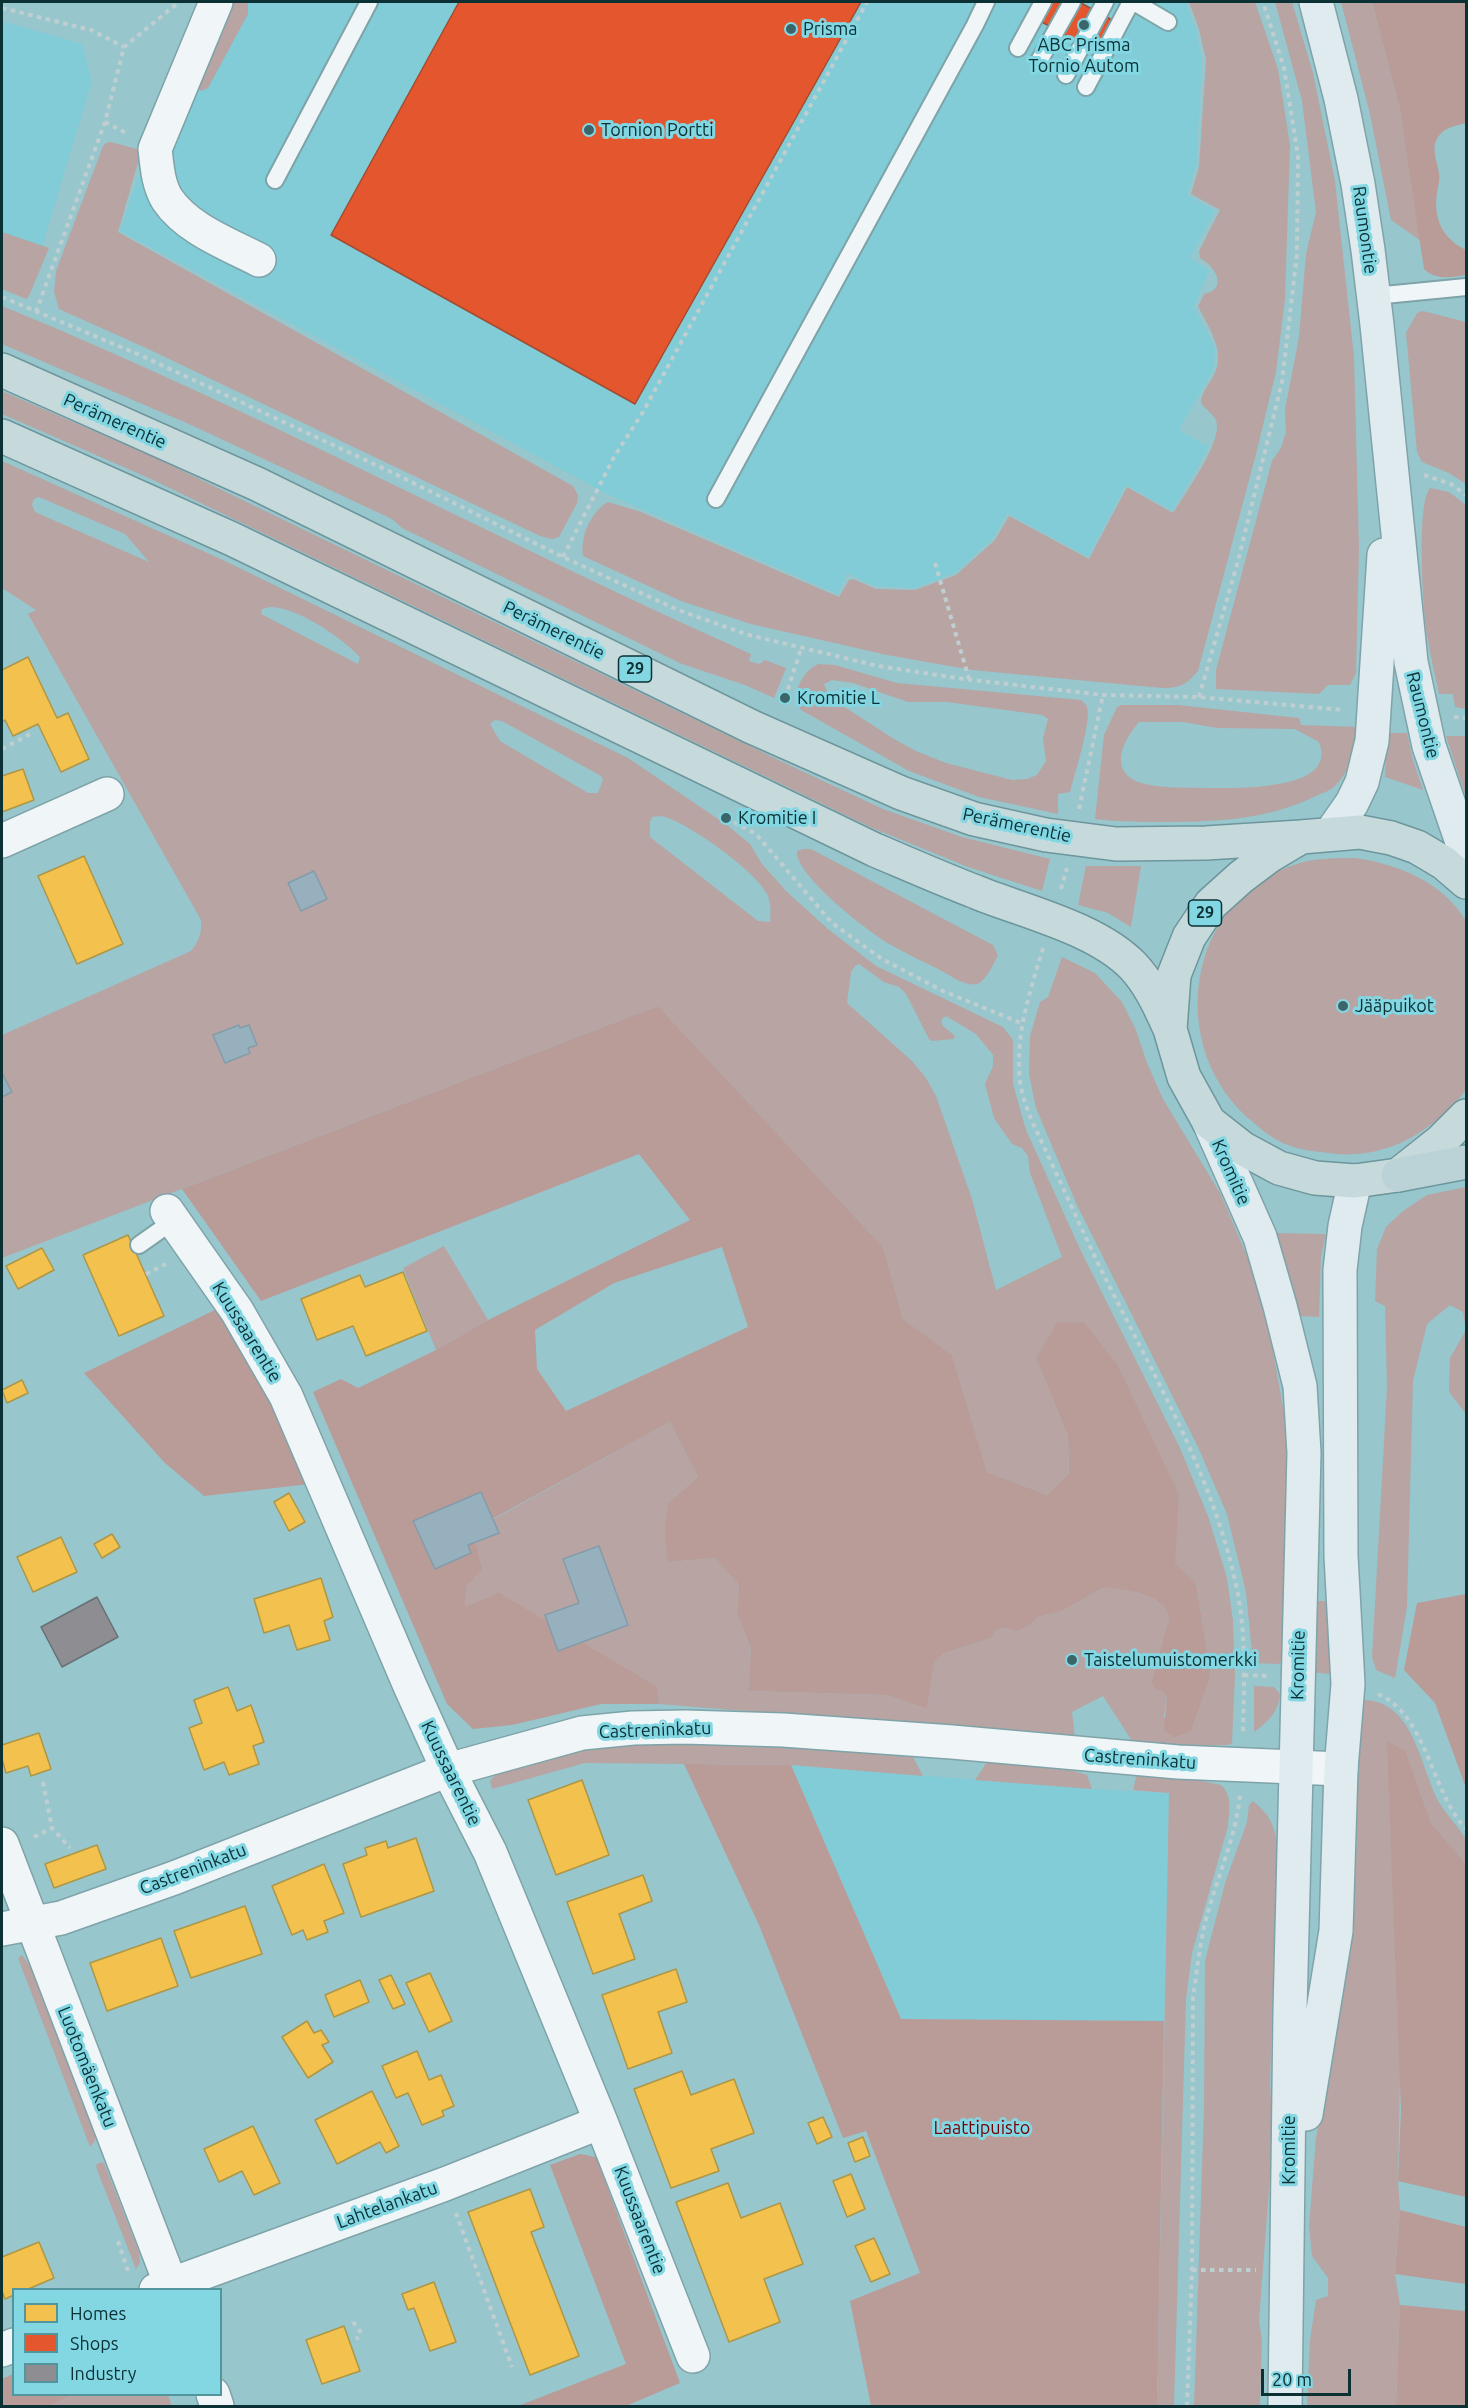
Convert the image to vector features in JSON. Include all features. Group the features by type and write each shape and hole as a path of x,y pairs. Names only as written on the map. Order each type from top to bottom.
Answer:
{"highway":[{"name":"Perämerentie","path":"2,370 256,484 752,727 901,793 964,815 1046,835 1116,844 1206,843 1316,835"},
{"name":"29","path":"2,436 232,539 875,850 975,892 1078,931 1114,951 1133,966 1153,992 1170,1029 1184,1077 1209,1122 1242,1148 1279,1168 1315,1178 1355,1181 1467,1162"},
{"name":"29","path":"1170,1029 1174,975 1189,937 1211,904 1260,862 1316,835 1360,832 1417,847 1444,862 1467,882"},
{"path":"1398,1175 1441,1141 1467,1116"}],"main road":[{"name":"Raumontie","path":"1316,2 1341,99 1358,184 1374,296 1389,463 1411,662 1429,746 1467,854"},
{"name":"Raumontie","path":"1316,835 1352,803 1362,782 1372,741 1389,463"},
{"name":"Kromitie","path":"1209,1122 1260,1237 1300,1386 1304,1453 1290,2010 1285,2406"},
{"name":"Kromitie","path":"1289,2223 1336,1931 1341,1769 1348,1684 1341,1556 1340,1270 1345,1226 1355,1181"}],"street":[{"path":"216,2 155,149 158,175 166,197 180,214 209,234 259,260"},
{"path":"2,841 107,794"},
{"name":"Kuussaarentie","path":"170,1216 237,1311 286,1396 448,1770 490,1852 601,2122 693,2356"},
{"name":"Castreninkatu","path":"16,1926 61,1918 174,1878 448,1770 582,1732 685,1726 783,1730 952,1742 1107,1757 1341,1769"},
{"name":"Luotomäenkatu","path":"2,1844 16,1926 167,2287"},
{"name":"Lahtelankatu","path":"167,2287 445,2184 601,2122"}],"lane":[{"path":"275,180 369,2"},
{"path":"716,499 986,2"},
{"path":"1017,48 1043,2"},
{"path":"1039,61 1072,2"},
{"path":"1066,75 1105,2"},
{"path":"1086,87 1133,2 1168,21 1161,2"},
{"path":"1374,296 1467,287"},
{"path":"139,1245 170,1216"}],"path":[{"path":"36,312 105,122 124,47 180,2"},
{"path":"562,557 614,457 643,412 867,2"},
{"path":"1199,698 1238,561 1282,382 1297,254 1298,156 1284,68 1263,2"},
{"path":"2,8 91,30 124,47"},
{"path":"2,297 153,361 391,472 562,557 678,610 749,635 878,666 969,680 1103,695 1199,698 1345,710"},
{"path":"1389,463 1451,484 1467,495"},
{"path":"935,563 969,680"},
{"path":"785,698 801,649"},
{"path":"1078,815 1103,695"},
{"path":"2,749 32,733"},
{"path":"726,818 756,834 832,923 882,959 943,991 1021,1023"},
{"path":"1059,896 1069,860"},
{"path":"1043,946 1021,1023 1018,1059 1026,1106 1088,1243 1188,1443 1216,1515 1235,1576 1242,1623 1243,1765 1238,1809 1208,1914 1199,1954 1193,1998 1192,2270 1187,2406"},
{"path":"43,1782 52,1828 70,1848"},
{"path":"445,2184 512,2367"},
{"path":"1192,2270 1236,2270"},
{"path":"353,2322 360,2331 356,2339"}],"shaded area":[{"path":"197,2 1185,2 1196,30 1202,60 1196,166 1187,195 1215,211 1190,258 1209,270 1194,307 1215,348 1214,368 1179,430 1209,447 1172,511 1126,485 1088,557 1007,513 993,538 955,573 914,588 875,586 847,573 838,594 607,494 120,231"},
{"path":"235,2 248,2 248,14 208,88 201,91 198,88 230,7"},
{"path":"1189,2 1255,2 1278,69 1290,145 1285,299 1276,372 1198,671 1190,680 1182,685 1162,688 972,670 887,655 751,624 681,601 583,556 583,541 588,525 596,512 608,502 641,512 839,597 849,580 853,579 876,589 915,590 956,575 995,540 1009,516 1089,559 1127,487 1173,513 1213,445 1217,425 1213,416 1201,403 1203,393 1217,368 1218,359 1215,341 1198,306 1204,294 1212,291 1218,283 1210,266 1200,258 1199,251 1220,210 1191,194 1199,167 1206,60 1199,29"},
{"path":"1275,2 1292,2 1313,73 1335,181 1354,357 1359,549 1356,673 1350,685 1328,685 1319,694 1216,689 1216,670 1272,461 1281,448 1286,432 1285,409 1299,337 1306,254 1316,212 1302,101"},
{"path":"1341,2 1372,2 1400,109 1421,241 1391,220 1370,114"},
{"path":"2,21 82,44 92,81 41,250 2,239"},
{"path":"111,142 141,152 118,232 573,486 578,495 577,503 559,537 552,539 540,536 146,348 59,309 54,292 56,271 103,146"},
{"path":"2,232 49,248 26,299 2,289"},
{"path":"2,306 97,346 285,432 564,567 751,654 749,661 759,664 765,660 786,668 774,698 745,685 682,664 402,528 392,519 189,424 2,344"},
{"path":"1423,311 1466,322 1466,484 1449,473 1422,462 1417,452 1406,333 1417,313"},
{"path":"2,391 158,459 883,809 962,837 1050,859 1042,891 968,867 870,827 151,479 2,414"},
{"path":"2,461 223,560 628,758 727,825 750,844 762,864 787,892 828,929 876,966 1003,1027 1013,1040 1013,1084 1026,1130 1080,1249 1180,1448 1208,1516 1227,1578 1233,1621 1235,1675 1232,1743 1228,1745 1161,1746 1132,1741 1103,1696 1072,1712 1075,1738 659,1704 657,1687 465,1607 472,1531 670,1422 698,1477 668,1503 668,1562 715,1558 739,1585 737,1612 751,1649 748,1691 887,1695 927,1707 934,1663 944,1653 991,1638 996,1630 1004,1627 1028,1626 1038,1617 1062,1611 1104,1587 1140,1593 1155,1599 1166,1609 1169,1619 1155,1669 1167,1697 1164,1716 1167,1723 1191,1731 1211,1675 1196,1583 1174,1564 1179,1494 1118,1365 1084,1322 1057,1324 1036,1358 1068,1436 1069,1473 1047,1495 987,1472 952,1355 903,1319 883,1247 658,1006 2,1258 2,1035 191,951 199,936 201,920 28,614 36,610 2,588","holes":["39,497 125,534 149,562 35,512 32,505 34,499","281,608 318,624 360,657 358,664 261,614 262,609","495,720 502,721 601,776 603,780 598,793 588,793 500,741 490,724","661,816 672,820 703,837 735,861 760,884 767,894 770,922 758,921 650,837 652,817","859,964 884,982 899,987 906,994 932,1041 954,1039 955,1036 942,1025 942,1019 946,1016 976,1034 993,1055 993,1066 985,1084 994,1118 1012,1144 1022,1148 1028,1156 1030,1173 1062,1257 996,1290 972,1199 936,1096 926,1078 912,1061 847,1003 851,972"]},
{"path":"1430,488 1449,492 1466,505 1466,709 1455,707 1453,694 1439,694 1428,642 1422,582 1422,535 1423,514"},
{"path":"818,664 835,665 897,683 1081,700 1087,707 1087,724 1070,792 1058,794 1058,814 979,797 909,771 801,710 797,691 799,684","holes":["832,680 853,683 908,702 947,702 1042,715 1048,719 1043,738 1046,761 1037,775 1027,779 1012,780 946,763 916,751 829,697 824,684"]},
{"path":"1121,705 1178,705 1299,718 1301,725 1359,727 1352,758 1341,779 1329,790 1298,804 1260,815 1222,820 1146,822 1095,819 1104,735 1117,707","holes":["1139,722 1183,722 1217,728 1295,729 1319,742 1321,758 1314,770 1299,779 1260,787 1164,787 1142,783 1127,775 1123,769 1121,755 1126,740"]},
{"path":"1387,733 1407,733 1423,790 1385,777"},
{"path":"1446,736 1466,736 1466,797 1463,788"},
{"path":"811,849 993,945 998,955 983,980 977,984 967,984 957,980 889,944 865,928 834,902 808,874 800,862 797,851"},
{"path":"1355,858 1387,865 1418,877 1445,896 1466,921 1466,1090 1425,1129 1393,1146 1356,1154 1337,1154 1300,1149 1279,1141 1254,1123 1225,1092 1207,1056 1198,1017 1200,978 1211,941 1232,907 1261,881 1307,861"},
{"path":"1086,866 1141,866 1131,927 1108,913 1078,905"},
{"path":"1062,957 1095,973 1122,1002 1136,1030 1163,1099 1220,1193 1250,1263 1270,1334 1287,1430 1289,1492 1283,1660 1279,1664 1253,1663 1246,1592 1227,1514 1198,1447 1076,1203 1036,1108 1029,1074 1030,1036 1040,1002 1048,997"},
{"path":"1466,1187 1466,1330 1463,1312 1450,1305 1427,1324 1413,1381 1407,1607 1395,1678 1376,1670 1372,1657 1387,1387 1385,1306 1375,1301 1377,1249 1386,1227 1403,1211 1427,1195"},
{"path":"1273,1233 1326,1234 1321,1256 1319,1317 1299,1316"},
{"path":"444,1246 488,1320 436,1350 403,1268"},
{"path":"1466,1330 1466,1414 1449,1392 1450,1358"},
{"path":"1313,1601 1328,1601 1331,1674 1310,1672"},
{"path":"1254,1686 1274,1687 1280,1694 1272,1716 1254,1732"},
{"path":"1363,1700 1380,1703 1394,1711 1404,1723 1413,1738 1439,1802 1466,1840 1466,1864 1431,1823 1406,1752 1398,2181 1400,2210 1395,2274 1400,2305 1396,2406 1307,2406 1310,2340 1316,2300 1328,2296 1328,2278 1312,2256 1309,2226 1316,2138 1352,1934 1357,1839 1358,1707"},
{"path":"634,1740 782,1746 913,1757 923,1776 791,1765 585,1763 492,1789 490,1781 499,1770 588,1746"},
{"path":"987,1762 1070,1770 1087,1775 1092,1789 975,1780"},
{"path":"791,1765 1169,1793 1164,2021 901,2019"},
{"path":"1137,1773 1178,1776 1221,1785 1225,1789 1229,1804 1228,1826 1192,1953 1186,1999 1174,2406 1157,2406 1169,1793 1133,1790"},
{"path":"1253,1801 1265,1813 1275,1832 1279,1868 1275,1916 1270,2082 1273,2137 1259,2321 1262,2341 1260,2406 1194,2406 1204,2108 1205,1961 1225,1883 1247,1822 1249,1805"},
{"path":"22,1955 34,1971 95,2130 95,2141 90,2147 18,1958"},
{"path":"104,2163 139,2252 140,2263 136,2269 97,2170 96,2165"},
{"path":"66,2396 168,2396 172,2406 49,2406"}],"green space":[{"path":"1372,2 1466,2 1466,123 1444,131 1436,142 1435,151 1439,177 1436,202 1438,220 1451,240 1466,250 1466,275 1439,277 1424,269 1400,109"},
{"path":"658,1006 883,1247 903,1319 952,1355 987,1472 1047,1495 1069,1473 1068,1436 1036,1358 1057,1323 1084,1322 1118,1365 1179,1494 1175,1564 1196,1583 1211,1675 1191,1731 1174,1737 1164,1730 1167,1697 1163,1691 1155,1688 1152,1682 1169,1619 1166,1609 1155,1599 1140,1593 1104,1587 1062,1611 1038,1617 1028,1626 1017,1631 1004,1627 996,1630 991,1638 944,1653 934,1663 927,1708 887,1695 748,1691 751,1649 737,1612 739,1585 715,1558 668,1562 665,1534 668,1503 698,1477 670,1422 472,1530 482,1569 467,1585 465,1607 499,1593 657,1687 659,1704 601,1704 512,1725 473,1729 447,1704 313,1392 341,1379 358,1388 436,1350 488,1320 690,1220 639,1154 261,1301 182,1189","holes":["722,1247 748,1327 566,1411 537,1369 535,1330 614,1283"]},
{"path":"217,1309 272,1397 310,1484 204,1496 164,1462 84,1373"},
{"path":"1466,1594 1466,1788 1435,1703 1404,1670 1417,1603"},
{"path":"1387,1741 1406,1752 1431,1823 1466,1864 1466,2197 1398,2181 1401,2111"},
{"name":"Laattipuisto","path":"684,1764 791,1765 901,2019 1164,2021 1157,2406 871,2406 850,2301 920,2273 866,2131 843,2138 759,1925"},
{"path":"580,2154 596,2157 680,2383 626,2406 518,2406 626,2364 550,2165"},
{"path":"1400,2210 1466,2227 1466,2284 1395,2274"},
{"path":"1400,2305 1466,2311 1466,2406 1396,2406"},
{"path":"12,2374 12,2396 68,2396 49,2406 2,2406 2,2379"}],"building: Homes":[{"path":"28,657 57,718 68,713 89,759 61,772 38,724 13,736 5,720 2,722 2,670"},
{"path":"23,769 34,800 2,812 2,776"},
{"path":"84,856 123,944 77,964 38,876"},
{"path":"128,1235 164,1316 119,1336 83,1255"},
{"path":"42,1248 54,1270 18,1289 6,1266"},
{"path":"403,1272 427,1331 366,1356 353,1326 317,1340 301,1299 360,1275 365,1287"},
{"path":"22,1380 28,1393 7,1403 2,1390"},
{"path":"289,1493 305,1522 289,1531 274,1502"},
{"path":"112,1534 120,1547 102,1558 94,1544"},
{"path":"61,1537 77,1572 33,1592 17,1557"},
{"path":"321,1578 333,1617 324,1621 330,1640 297,1650 289,1625 264,1633 254,1599"},
{"path":"228,1687 237,1711 251,1705 264,1742 253,1746 259,1764 229,1775 224,1762 204,1770 189,1728 202,1723 194,1700"},
{"path":"39,1733 51,1769 31,1776 28,1766 6,1773 2,1759 2,1745"},
{"path":"582,1780 609,1855 556,1875 528,1800"},
{"path":"416,1838 434,1891 361,1917 343,1864 367,1855 365,1848 386,1841 388,1848"},
{"path":"97,1845 106,1869 54,1888 45,1864"},
{"path":"324,1864 344,1913 324,1921 328,1932 307,1940 303,1930 292,1935 272,1886"},
{"path":"643,1875 652,1901 619,1914 635,1959 593,1974 567,1902"},
{"path":"245,1906 262,1954 191,1978 174,1931"},
{"path":"161,1938 178,1986 107,2011 90,1963"},
{"path":"676,1969 687,2002 658,2012 672,2053 628,2069 602,1995"},
{"path":"430,1973 452,2021 429,2032 406,1983"},
{"path":"391,1975 405,2004 393,2009 379,1980"},
{"path":"360,1980 369,2002 334,2017 325,1995"},
{"path":"307,2021 314,2033 321,2030 329,2042 322,2045 333,2062 308,2078 282,2037"},
{"path":"417,2051 429,2080 441,2075 454,2106 442,2111 444,2116 422,2125 408,2093 396,2098 382,2066"},
{"path":"682,2071 691,2095 734,2079 754,2133 711,2149 719,2171 671,2188 634,2089"},
{"path":"372,2091 399,2146 386,2153 380,2142 337,2164 315,2120"},
{"path":"823,2117 832,2137 817,2144 808,2123"},
{"path":"253,2126 280,2183 254,2195 242,2171 219,2182 204,2149"},
{"path":"863,2137 870,2156 855,2162 848,2143"},
{"path":"851,2174 865,2209 847,2217 833,2181"},
{"path":"728,2183 741,2218 780,2203 803,2264 764,2279 780,2322 729,2342 676,2202"},
{"path":"530,2189 544,2227 531,2232 579,2356 530,2375 468,2212"},
{"path":"874,2238 890,2274 871,2282 855,2246"},
{"path":"39,2242 54,2278 31,2288 12,2288 12,2296 5,2299 2,2291 2,2257"},
{"path":"434,2282 456,2342 430,2351 414,2308 408,2310 402,2294"},
{"path":"344,2326 360,2371 322,2384 306,2340"}],"building: Shops":[{"name":"Tornion Portti","path":"459,2 861,2 635,404 331,235"},
{"path":"1034,2 1079,2 1127,28 1110,59 1027,14"}],"building: Industry":[{"path":"97,1597 118,1637 62,1667 41,1627"}],"building: Other":[{"path":"314,871 327,899 301,911 288,883"},
{"path":"239,1025 240,1028 249,1025 257,1045 248,1048 250,1053 225,1063 213,1035"},
{"path":"2,1073 12,1092 2,1097"},
{"path":"481,1492 499,1533 468,1545 471,1553 435,1569 413,1521"},
{"path":"599,1546 628,1625 558,1651 545,1615 579,1603 563,1559"}],"place":[{"name":"ABC Prisma Tornio Autom","path":"1084,25"},
{"name":"Prisma","path":"791,29"},
{"name":"Tornion Portti","path":"589,130"},
{"name":"Kromitie L","path":"785,698"},
{"name":"Kromitie I","path":"726,818"},
{"name":"Jääpuikot","path":"1343,1006"},
{"name":"Taistelumuistomerkki","path":"1072,1660"}]}
